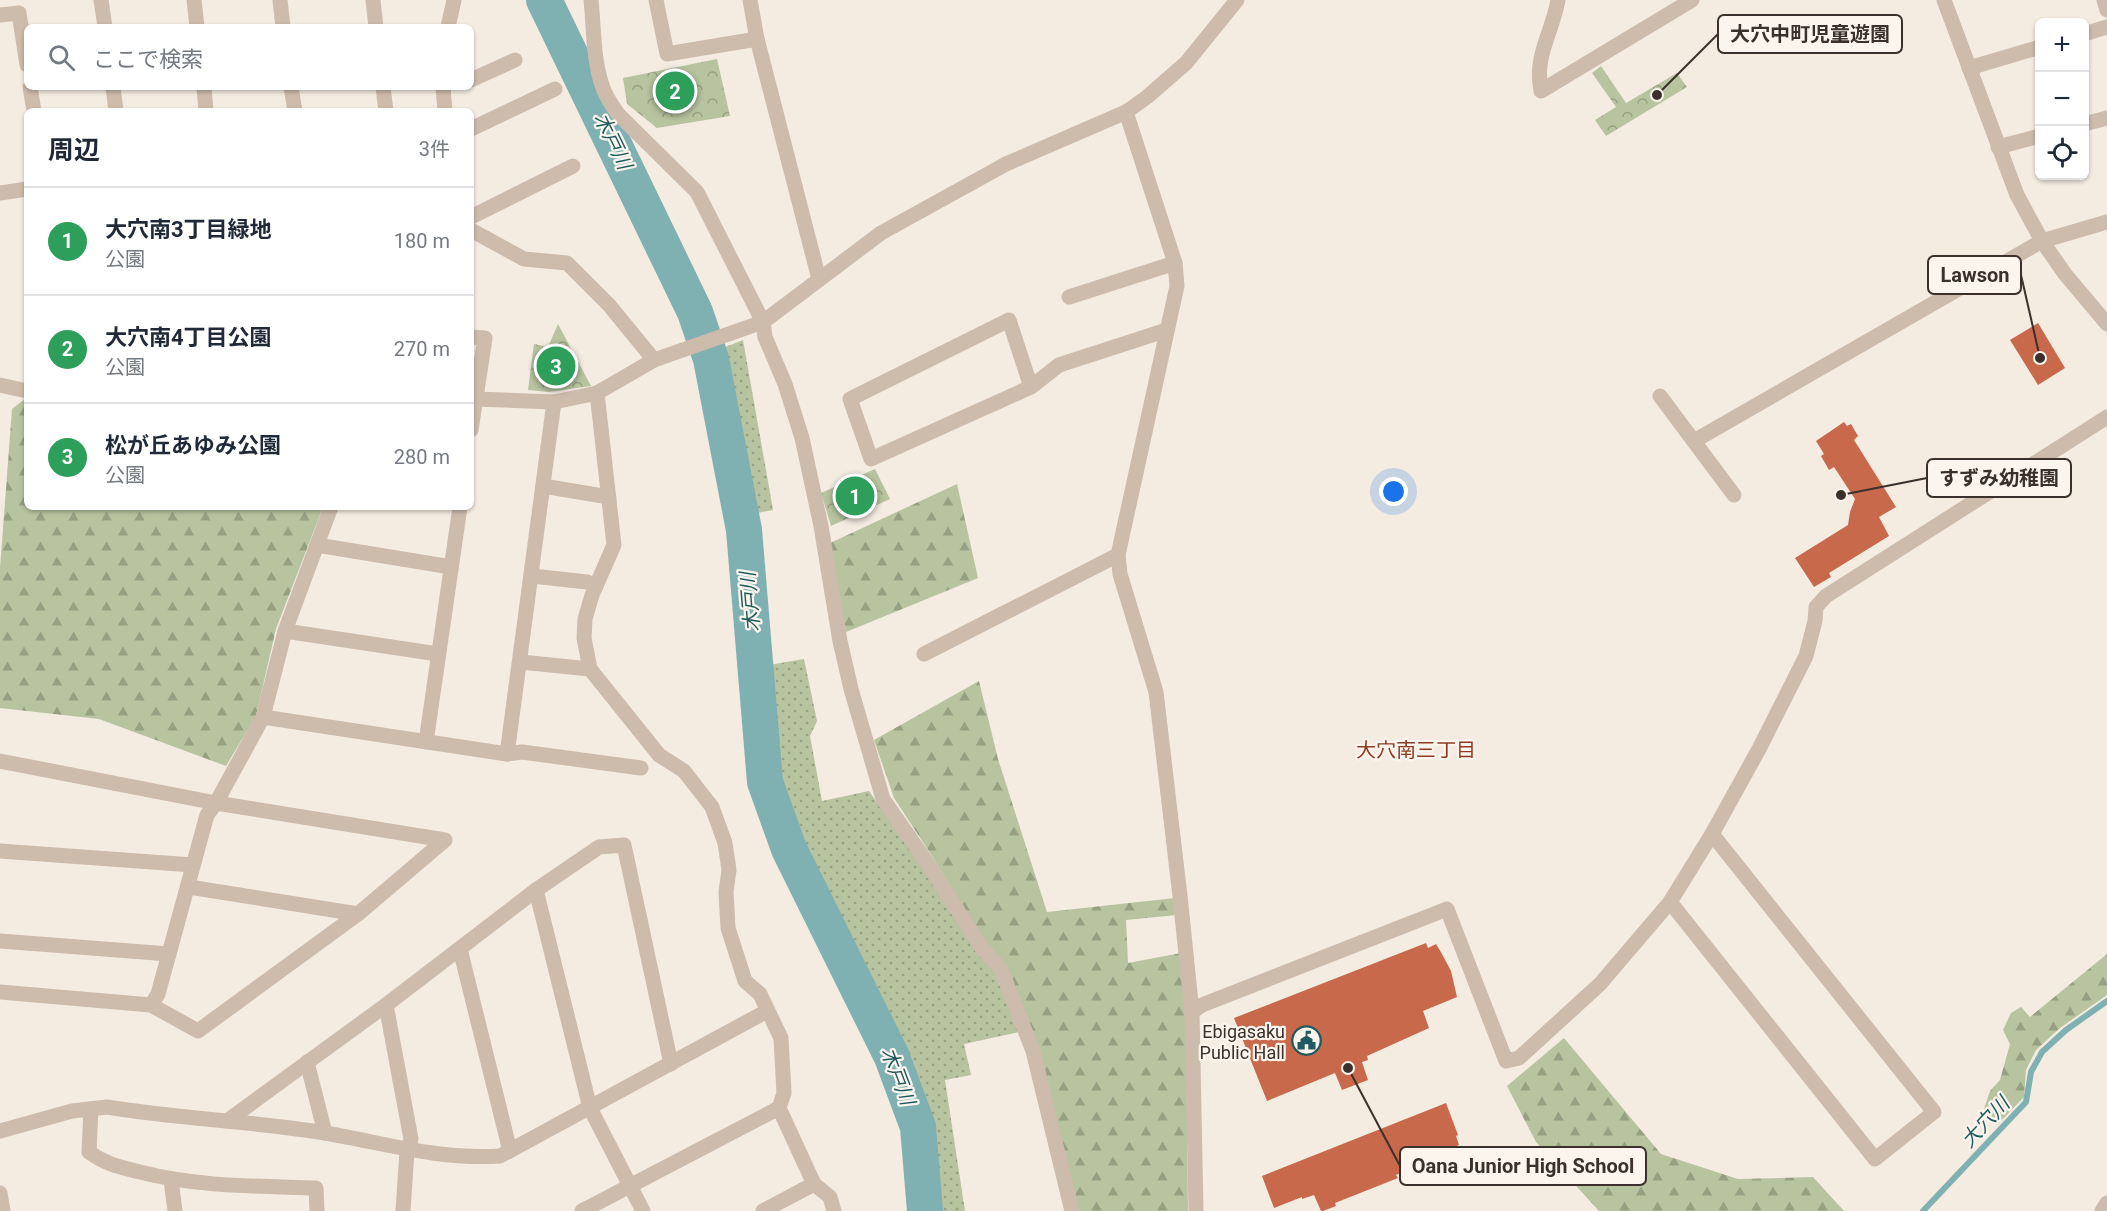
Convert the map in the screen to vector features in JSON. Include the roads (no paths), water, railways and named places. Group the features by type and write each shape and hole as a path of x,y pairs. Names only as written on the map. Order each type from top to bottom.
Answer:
{"street":[{"path":"101,0 105,24"},
{"path":"194,0 197,24"},
{"path":"280,0 283,24"},
{"path":"373,0 376,24"},
{"path":"591,0 596,55 602,85 610,102 618,114 697,192 763,322 765,337 785,384 802,438 821,526 840,641 851,689 883,799 982,948 1001,969 1033,1051 1071,1211"},
{"path":"656,0 667,54 757,39"},
{"path":"750,0 757,39 819,279"},
{"path":"476,399 554,402 597,393 654,360 763,322 881,233 1006,164 1126,112 1186,63 1237,0"},
{"path":"1558,0 1555,17 1540,58 1538,76 1541,92 1692,0"},
{"path":"1944,0 2018,195 2042,241 2107,324"},
{"path":"2104,0 2107,10"},
{"path":"449,24 457,1"},
{"path":"0,15 19,13 24,46"},
{"path":"2089,33 2107,27"},
{"path":"1969,68 2035,48"},
{"path":"474,79 515,60"},
{"path":"474,128 555,89"},
{"path":"30,90 34,108"},
{"path":"112,90 116,108"},
{"path":"204,90 206,108"},
{"path":"292,90 294,108"},
{"path":"383,90 386,108"},
{"path":"446,108 447,90"},
{"path":"1126,112 1175,263 1177,286 1118,555 1120,574 1156,692 1192,1012 1196,1211"},
{"path":"2089,123 2107,118"},
{"path":"1998,147 2035,137"},
{"path":"474,216 573,166"},
{"path":"0,193 24,189"},
{"path":"1694,441 2042,241 2107,222"},
{"path":"474,232 524,259 567,263 609,305 654,360"},
{"path":"1069,297 1175,263"},
{"path":"1031,387 1010,320 850,399 870,459 1031,387 1059,365 1167,330"},
{"path":"474,337 485,338 474,411"},
{"path":"0,385 24,390"},
{"path":"597,393 614,545 592,595 585,619 585,638 590,669 659,755 684,771 712,807 725,843 729,870 726,892 728,928 745,981 760,994 781,1038 784,1093 779,1108 814,1184 830,1197 834,1211"},
{"path":"1660,396 1734,495"},
{"path":"507,754 554,402"},
{"path":"1192,1012 1202,1005 1447,909 1506,1061 1519,1058 1600,984 1670,902 1712,834 1759,749 1806,656 1815,621 1816,607 1826,596 2107,417"},
{"path":"543,486 609,497"},
{"path":"152,1005 158,994 189,887 207,815 216,803 263,717 285,631 331,510"},
{"path":"426,742 460,510"},
{"path":"318,545 451,567"},
{"path":"924,654 1118,555"},
{"path":"532,576 587,582"},
{"path":"285,631 438,654"},
{"path":"520,662 590,669"},
{"path":"263,717 507,754 522,752 641,768"},
{"path":"0,761 216,803 445,840 358,914 198,1031 152,1005 0,992"},
{"path":"1670,902 1875,1159 1934,1112 1712,834"},
{"path":"227,1120 386,1005 536,890 599,847 624,845 671,1064"},
{"path":"0,851 193,865"},
{"path":"189,887 358,914"},
{"path":"536,890 590,1108 643,1211"},
{"path":"0,941 169,954"},
{"path":"460,949 510,1151"},
{"path":"386,1005 411,1140 407,1150 403,1211"},
{"path":"0,1131 72,1111 107,1107 325,1133 407,1150 474,1158 500,1156 767,1011"},
{"path":"307,1062 325,1133"},
{"path":"582,1211 779,1108"},
{"path":"91,1109 89,1152 104,1162 171,1180 220,1185 316,1188 317,1211"},
{"path":"171,1180 175,1211"},
{"path":"763,1211 814,1184"},
{"path":"0,1193 3,1211"},
{"path":"2102,1211 2107,1203"}],"waterway":[{"name":"木戸川","path":"544,0 695,312 711,359 744,530 765,782 789,849 892,1057 918,1127 925,1211"},
{"name":"大穴川","path":"1923,1211 2026,1102 2031,1072 2042,1052 2066,1030 2107,1001"}],"place":[{"name":"大穴南4丁目公園","path":"675,91"},
{"name":"大穴中町児童遊園","path":"1657,95"},
{"name":"Lawson","path":"2040,358"},
{"name":"松が丘あゆみ公園","path":"556,366"},
{"name":"すずみ幼稚園","path":"1841,495"},
{"name":"大穴南3丁目緑地","path":"855,496"},
{"name":"Ebigasaku Public Hall","path":"1306,1041"},
{"name":"Oana Junior High School","path":"1348,1068"}],"district":[{"name":"大穴南三丁目","path":"1416,750"}]}
